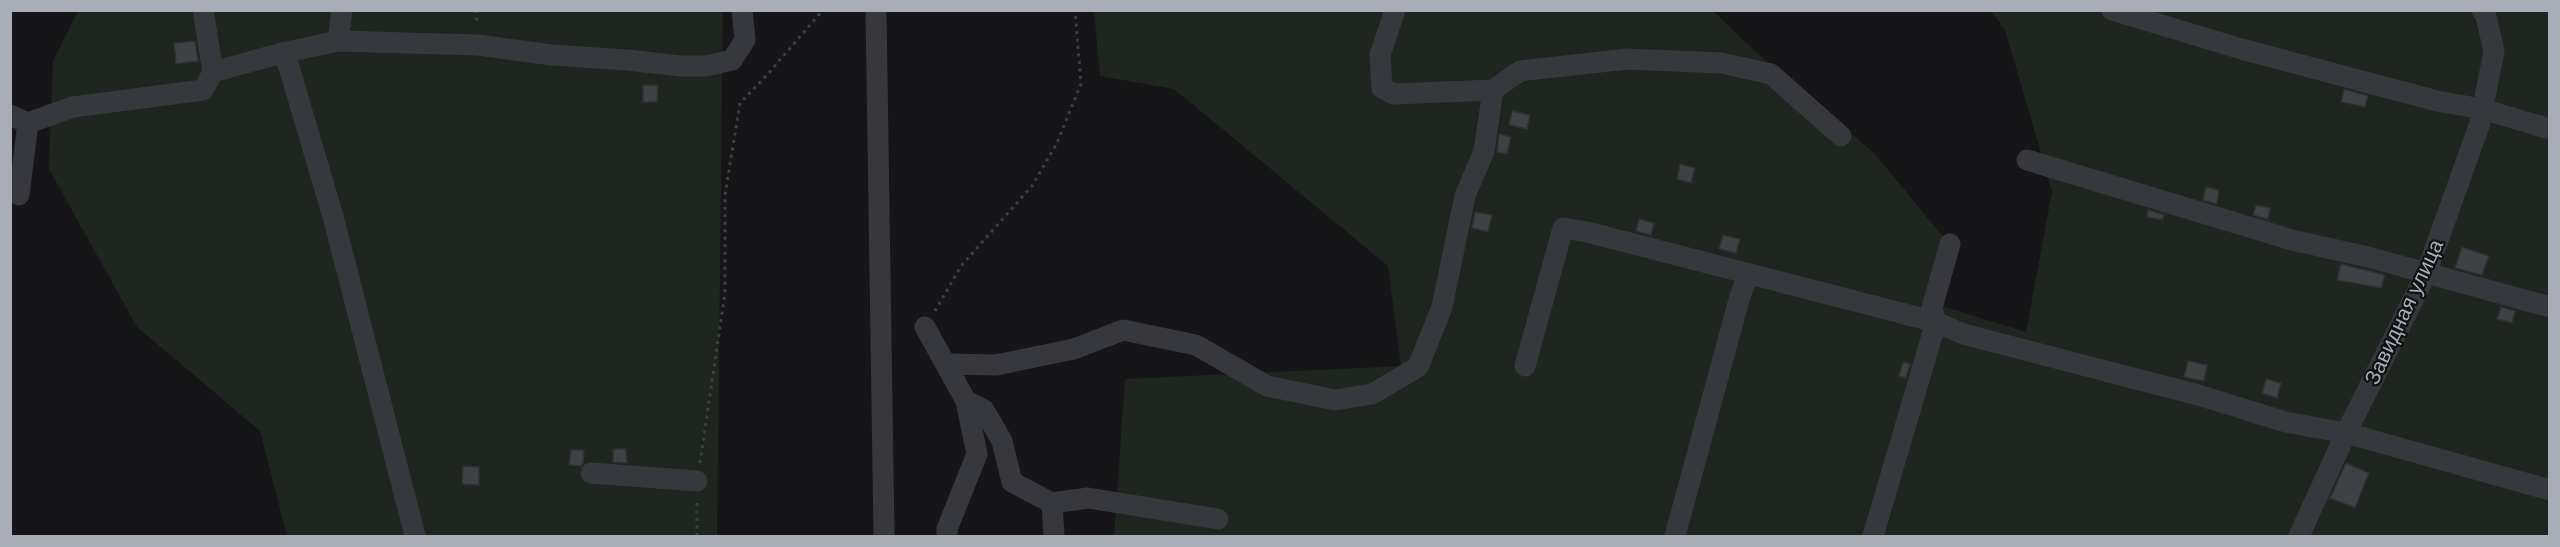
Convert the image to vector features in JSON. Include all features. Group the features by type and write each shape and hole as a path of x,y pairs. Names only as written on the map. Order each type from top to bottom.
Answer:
{"street":[{"path":"19,195 19,119 73,107 203,90 213,72 203,10"},
{"path":"338,41 342,10"},
{"path":"213,72 282,53 338,41 478,45 552,55 680,66 706,66 732,60 745,40 742,10"},
{"path":"876,10 884,537"},
{"path":"1395,10 1380,55 1382,88 1394,94 1493,90 1520,71 1627,59 1721,63 1771,74 1841,136"},
{"path":"2112,10 2238,48 2437,101 2482,109 2550,129"},
{"name":"Завидная улица","path":"2299,537 2346,433 2426,274 2480,123 2494,51 2486,16 2482,10"},
{"path":"282,53 289,67 334,220 415,537"},
{"path":"946,364 996,365 1074,349 1123,330 1196,345 1267,386 1335,400 1372,394 1418,367 1442,307 1465,196 1484,151 1493,90"},
{"path":"2027,160 2292,240 2368,257 2550,307"},
{"path":"1525,366 1563,228 1587,232 1936,322 1962,334 2198,395 2286,422 2346,433 2550,490"},
{"path":"1873,537 1936,322 1932,308 1950,244"},
{"path":"1675,537 1740,296 1749,274"},
{"path":"925,327 966,401 977,454 947,529 947,537"},
{"path":"966,401 984,410 1002,441 1012,482 1052,502 1088,498 1218,519"},
{"path":"591,473 697,481"},
{"path":"1052,502 1054,537"}],"path":[{"path":"697,537 697,481 725,293 725,195 740,103 823,10"},
{"path":"925,327 961,266 1032,186 1056,145 1081,84 1075,10"}],"shaded area":[{"path":"78,11 723,11 717,536 287,536 260,431 137,327 49,169 53,61"},
{"path":"1094,11 1713,11 1757,53 1876,155 1944,238 1939,305 2026,332 2052,191 2005,30 1991,11 2549,11 2549,536 1114,536 1125,379 1401,366 1388,266 1174,89 1100,76"}],"building":[{"path":"195,41 198,61 176,64 174,43"},
{"path":"643,85 658,85 657,102 643,102"},
{"path":"2344,89 2368,96 2365,107 2341,102"},
{"path":"1512,111 1530,115 1527,129 1509,125"},
{"path":"1499,134 1511,137 1507,154 1497,152"},
{"path":"1680,164 1695,168 1691,183 1677,179"},
{"path":"2206,187 2219,190 2217,204 2203,200"},
{"path":"2256,205 2270,208 2268,219 2253,215"},
{"path":"2148,210 2164,215 2163,220 2147,217"},
{"path":"1475,212 1492,215 1488,232 1472,228"},
{"path":"1639,219 1654,223 1651,235 1636,231"},
{"path":"1723,235 1740,239 1736,253 1719,249"},
{"path":"2462,247 2489,256 2482,275 2455,268"},
{"path":"2341,264 2385,275 2381,288 2337,280"},
{"path":"2501,307 2515,311 2512,323 2497,319"},
{"path":"2188,361 2207,365 2204,381 2184,377"},
{"path":"1903,362 1910,364 1906,378 1899,376"},
{"path":"2266,379 2281,383 2277,398 2262,393"},
{"path":"613,449 626,449 627,463 613,462"},
{"path":"571,450 584,450 581,466 569,465"},
{"path":"2346,463 2369,473 2355,508 2330,498"},
{"path":"463,466 479,467 479,485 462,484"}]}
